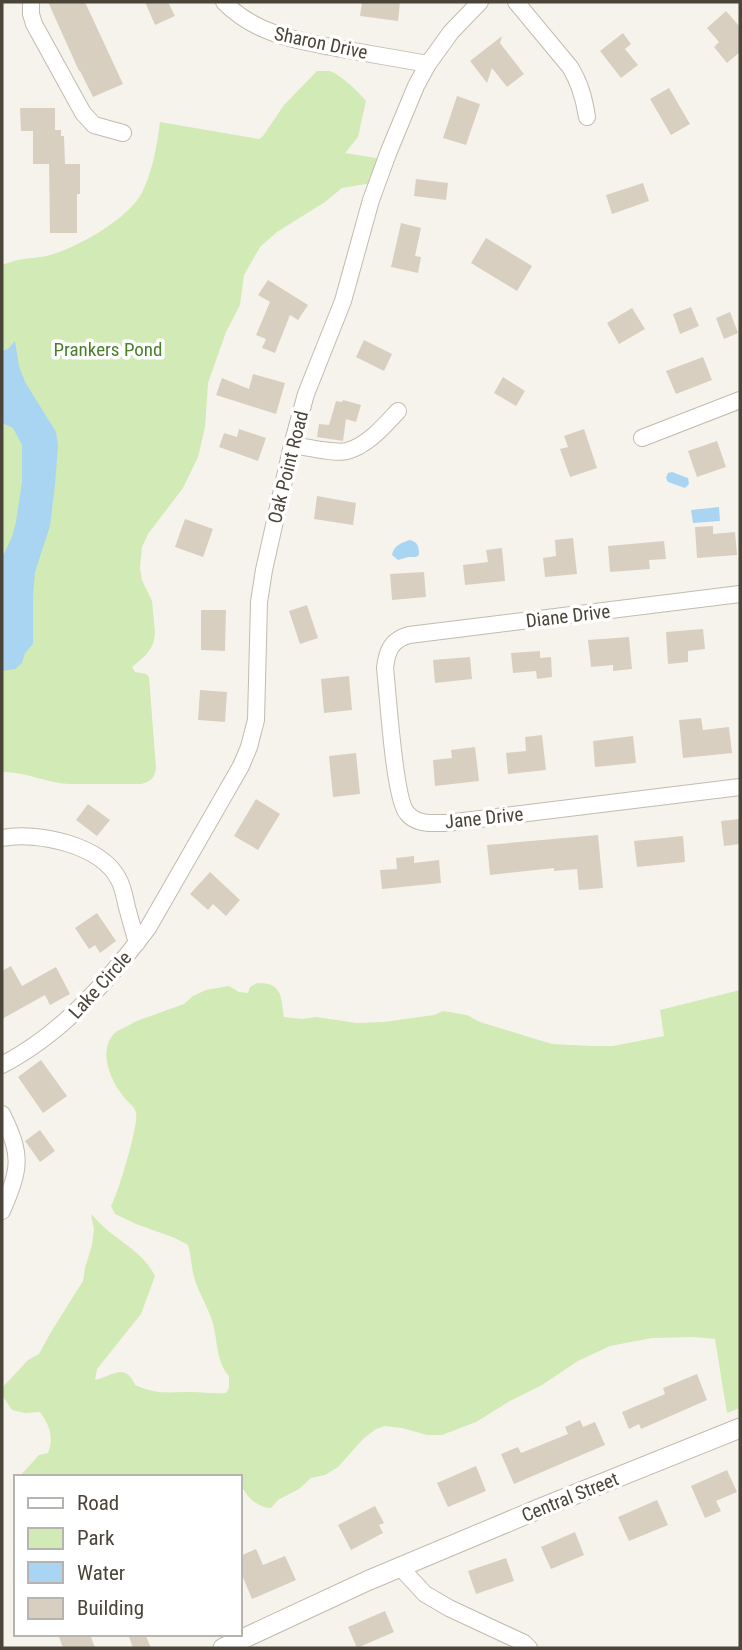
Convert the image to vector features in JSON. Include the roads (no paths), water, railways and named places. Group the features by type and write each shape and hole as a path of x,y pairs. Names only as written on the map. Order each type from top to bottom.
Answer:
{"street":[{"path":"31,2 34,24 83,113 94,125 123,133"},
{"name":"Sharon Drive","path":"224,2 252,25 284,37 428,64"},
{"name":"Oak Point Road","path":"137,943 241,766 253,734 256,720 259,602 292,445 306,394 350,282 371,200 384,163 416,86 451,32 480,2"},
{"path":"516,2 570,67 585,102 587,117"},
{"path":"642,438 740,400"},
{"path":"292,445 349,451 366,443 398,411"},
{"name":"Diane Drive","path":"396,640 419,634 740,594"},
{"name":"Jane Drive","path":"396,640 387,651 385,668 400,797 405,811 412,819 447,823 740,787"},
{"name":"Lake Circle","path":"2,838 31,836 80,848 99,856 119,880 137,943 109,978 64,1023 2,1065"},
{"path":"2,1114 18,1155 11,1189 2,1211"},
{"name":"Central Street","path":"223,1648 400,1567 740,1428"},
{"path":"400,1567 425,1594 524,1643 529,1648"}],"water":[{"path":"15,341 25,382 56,432 58,445 50,526 35,572 33,644 25,653 22,663 15,669 2,671 2,558 16,522 22,482 22,445 13,428 2,423 2,351"},
{"path":"668,473 688,478 689,484 685,488 668,482"},
{"path":"719,507 720,521 693,523 691,510"},
{"path":"410,540 418,545 419,555 398,560 392,555 396,547"}],"park label":[{"name":"Prankers Pond","path":"108,349"}]}
